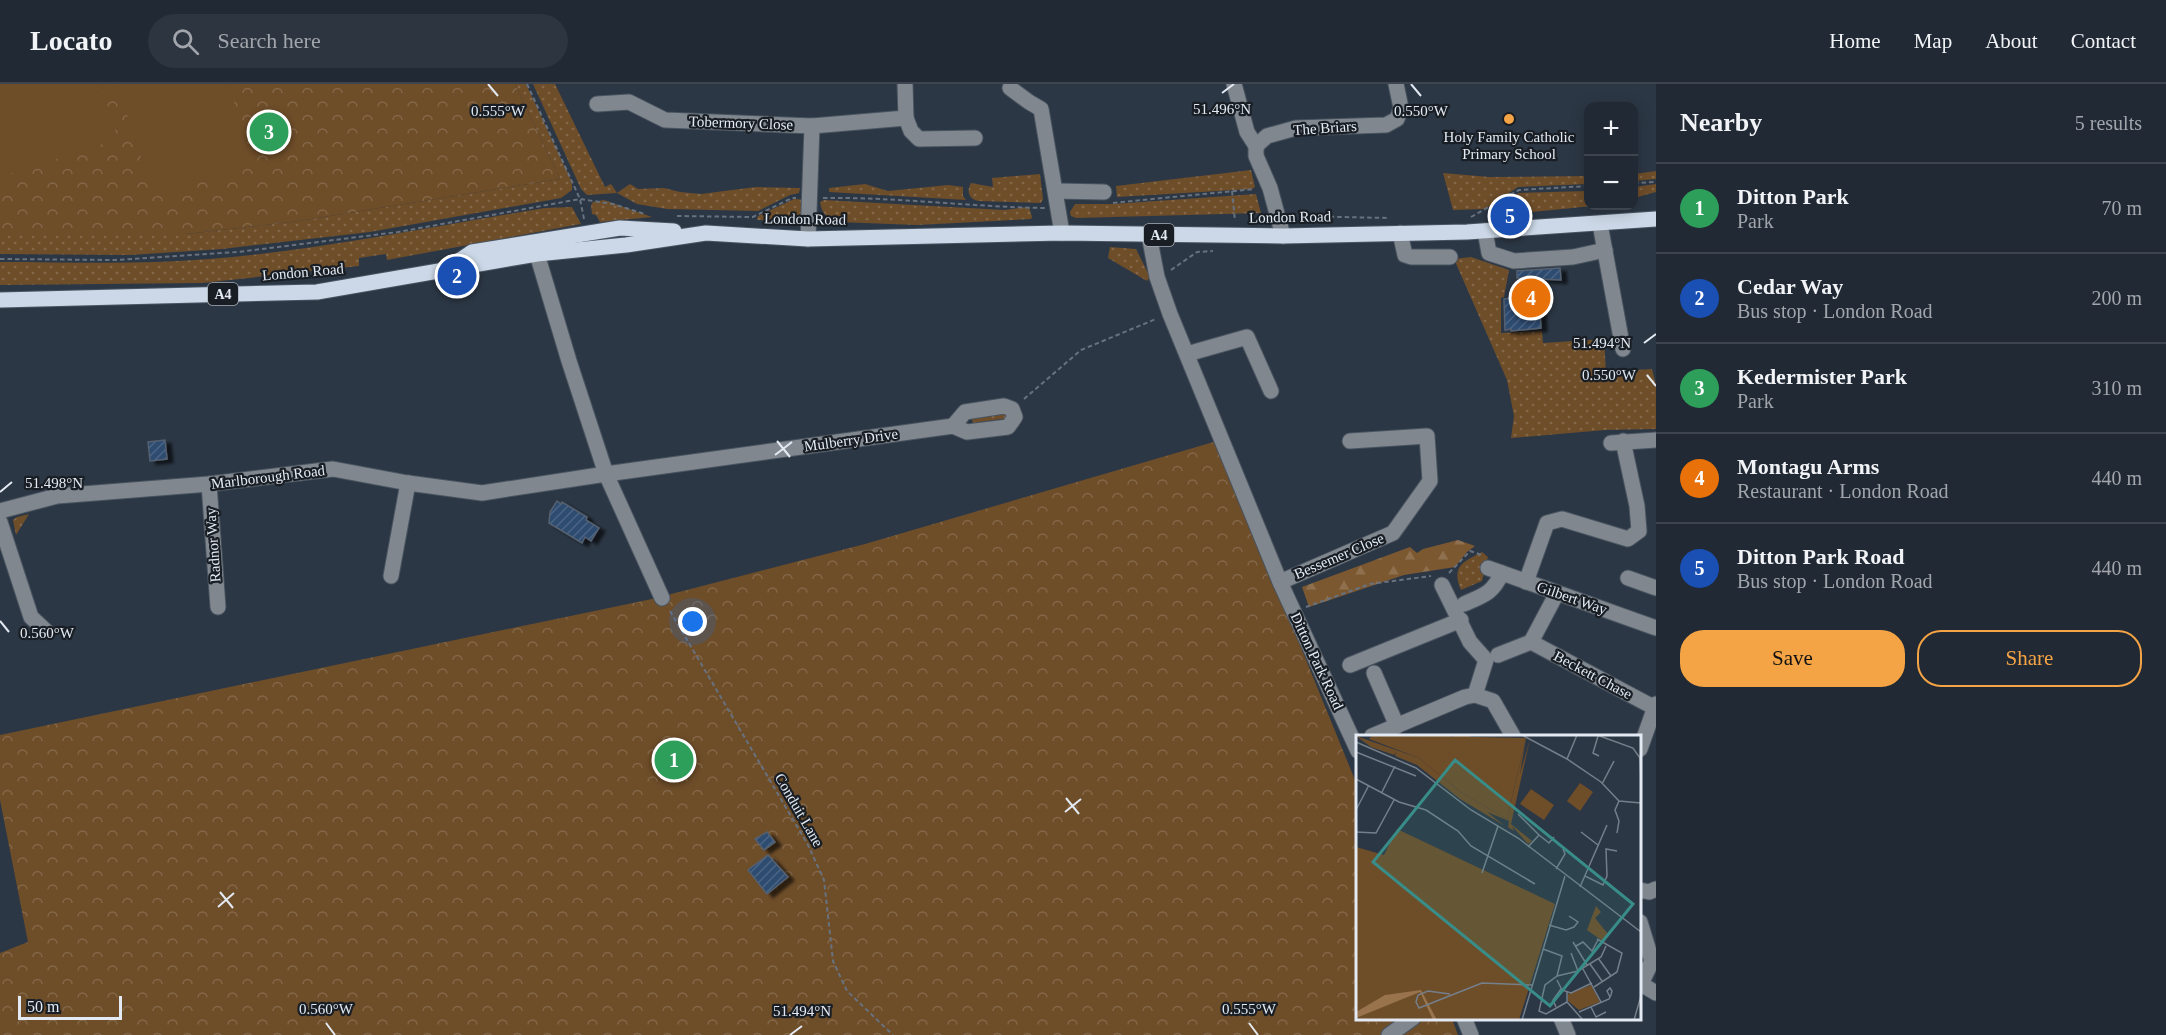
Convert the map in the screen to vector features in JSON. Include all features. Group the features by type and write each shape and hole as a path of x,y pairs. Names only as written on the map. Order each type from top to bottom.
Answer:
{"main road":[{"name":"London Road","path":"1606,223 1656,208"},
{"name":"London Road","path":"0,300 317,292 445,270 472,252 536,248 620,228 808,239 1062,233 1283,236 1485,231 1656,219"}],"street":[{"path":"905,84 906,118 911,131 919,139 975,138"},
{"path":"1234,84 1247,132 1256,146 1256,156 1270,188 1283,236"},
{"name":"The Briars","path":"1256,146 1267,136 1296,128 1386,125 1397,119 1401,108 1396,84"},
{"path":"1010,88 1041,109 1062,233"},
{"name":"Tobermory Close","path":"597,104 629,102 665,120 812,126 808,239"},
{"path":"812,126 906,118"},
{"path":"1056,190 1104,192"},
{"path":"1606,223 1605,250 1623,349"},
{"path":"1485,231 1488,253 1514,261 1573,257 1605,250"},
{"path":"1400,233 1405,255 1450,257"},
{"name":"Ditton Park Road","path":"1149,235 1157,277 1170,314 1280,582 1356,744"},
{"path":"536,248 569,361 606,474 662,598"},
{"path":"1187,354 1247,337 1271,391"},
{"name":"Mulberry Drive","path":"606,474 953,426 967,432 1008,427 1015,417 1012,409 1004,406 965,412 953,426"},
{"name":"Bessemer Close","path":"1280,582 1393,533 1430,481 1427,436 1350,441"},
{"path":"1526,582 1547,523 1562,519 1628,539 1639,531 1638,506 1624,455 1617,442 1656,440"},
{"name":"Marlborough Road","path":"0,511 57,496 209,484 333,469 408,483 482,493 606,474"},
{"path":"391,576 408,483"},
{"name":"Radnor Way","path":"209,484 218,607"},
{"path":"0,522 31,617 46,631"},
{"name":"Gilbert Way","path":"1464,604 1488,593 1495,586 1495,571 1656,628"},
{"path":"1628,578 1656,588"},
{"path":"1442,585 1470,642 1492,658"},
{"path":"1476,695 1492,658 1531,642 1557,593"},
{"path":"1350,665 1461,620"},
{"name":"Beckett Chase","path":"1531,642 1655,706"},
{"path":"1374,673 1397,726"},
{"path":"1374,735 1465,697 1476,695 1494,701 1512,735"},
{"path":"1641,746 1655,706"},
{"path":"1641,890 1649,892 1656,889"},
{"path":"1641,925 1652,961 1641,983"},
{"path":"1641,986 1656,993"},
{"path":"1389,1035 1410,1020"},
{"path":"1465,1020 1471,1035"},
{"path":"1562,1020 1568,1035"}],"path":[{"path":"527,84 580,199 585,224"},
{"path":"1638,183 1656,182"},
{"path":"0,259 115,260 238,252 398,232 580,199"},
{"path":"1166,274 1197,252 1218,250"},
{"path":"1012,409 1081,350 1170,314"},
{"path":"1302,608 1370,584 1438,575 1442,585"},
{"name":"Conduit Lane","path":"662,598 808,845 824,880 833,961 847,991 893,1035"}],"green space":[{"path":"0,84 515,84 560,179 299,221 186,234 0,234"},
{"path":"0,84 100,84 118,139 0,177"},
{"path":"117,84 228,84 254,164 154,197"},
{"path":"515,84 526,84 572,182 572,190 561,198 370,232 222,249 130,255 0,254 0,234 186,234 299,221 560,179"},
{"path":"533,84 555,84 605,187 611,184 617,193 587,195 581,189"},
{"path":"1251,170 1255,187 1252,189 1117,197 1116,186"},
{"path":"1656,171 1656,179 1638,181 1638,173"},
{"path":"1443,173 1489,177 1584,176 1584,184 1518,187 1485,209 1453,210"},
{"path":"1040,174 1043,199 1041,203 979,201 969,195 971,183 993,187 992,178"},
{"path":"630,184 638,189 664,188 701,194 756,187 800,188 799,193 758,211 667,209 637,204 617,193"},
{"path":"865,184 888,191 948,185 963,187 963,196 966,200 829,192 829,188"},
{"path":"1656,184 1656,192 1638,197 1638,186"},
{"path":"1584,191 1584,207 1521,213 1518,207 1492,211 1491,209 1519,193"},
{"path":"1256,194 1261,213 1076,218 1071,216 1070,212 1075,204 1113,204"},
{"path":"794,199 809,200 801,215 781,221 757,220 758,216"},
{"path":"604,200 652,217 600,222 596,215 592,214 591,205 593,202"},
{"path":"824,200 1004,210 1029,207 1032,217 1031,219 917,225 838,222 828,217 822,210 820,202"},
{"path":"572,207 581,224 387,260 386,254 359,258 359,266 202,283 0,285 0,262 157,262 251,255 335,244 545,208"},
{"path":"1110,247 1136,249 1150,277 1147,281 1108,258"},
{"path":"1471,257 1509,270 1504,297 1501,298 1501,333 1542,331 1543,343 1604,339 1606,372 1652,369 1656,385 1656,429 1605,430 1511,438 1514,416 1507,380 1454,259"},
{"path":"1008,411 1009,418 973,423 971,416"},
{"path":"1217,441 1356,783 1356,1020 1452,1020 1458,1035 0,1035 0,953 28,942 0,800 0,735 652,599 865,544"},
{"path":"29,514 16,535 13,520"},
{"path":"1458,540 1475,546 1455,567 1404,575 1309,607 1302,587 1410,547 1417,553 1423,549"},
{"path":"1482,552 1488,557 1482,581 1461,590 1458,570 1464,562"}],"building":[{"path":"1560,268 1561,280 1517,278 1517,271"},
{"path":"1539,295 1541,328 1505,330 1504,299"},
{"path":"165,440 167,459 150,461 148,442"},
{"path":"557,501 587,517 586,520 599,528 591,541 585,537 582,543 549,523 550,512"},
{"path":"767,832 775,842 764,850 755,839"},
{"path":"768,855 788,877 767,894 748,870"}],"place":[{"name":"Holy Family Catholic Primary School","path":"1509,119"},
{"name":"Kedermister Park","path":"269,132"},
{"name":"Ditton Park Road","path":"1510,216"},
{"name":"Cedar Way","path":"457,276"},
{"name":"Montagu Arms","path":"1531,298"},
{"name":"Ditton Park","path":"674,760"}]}
